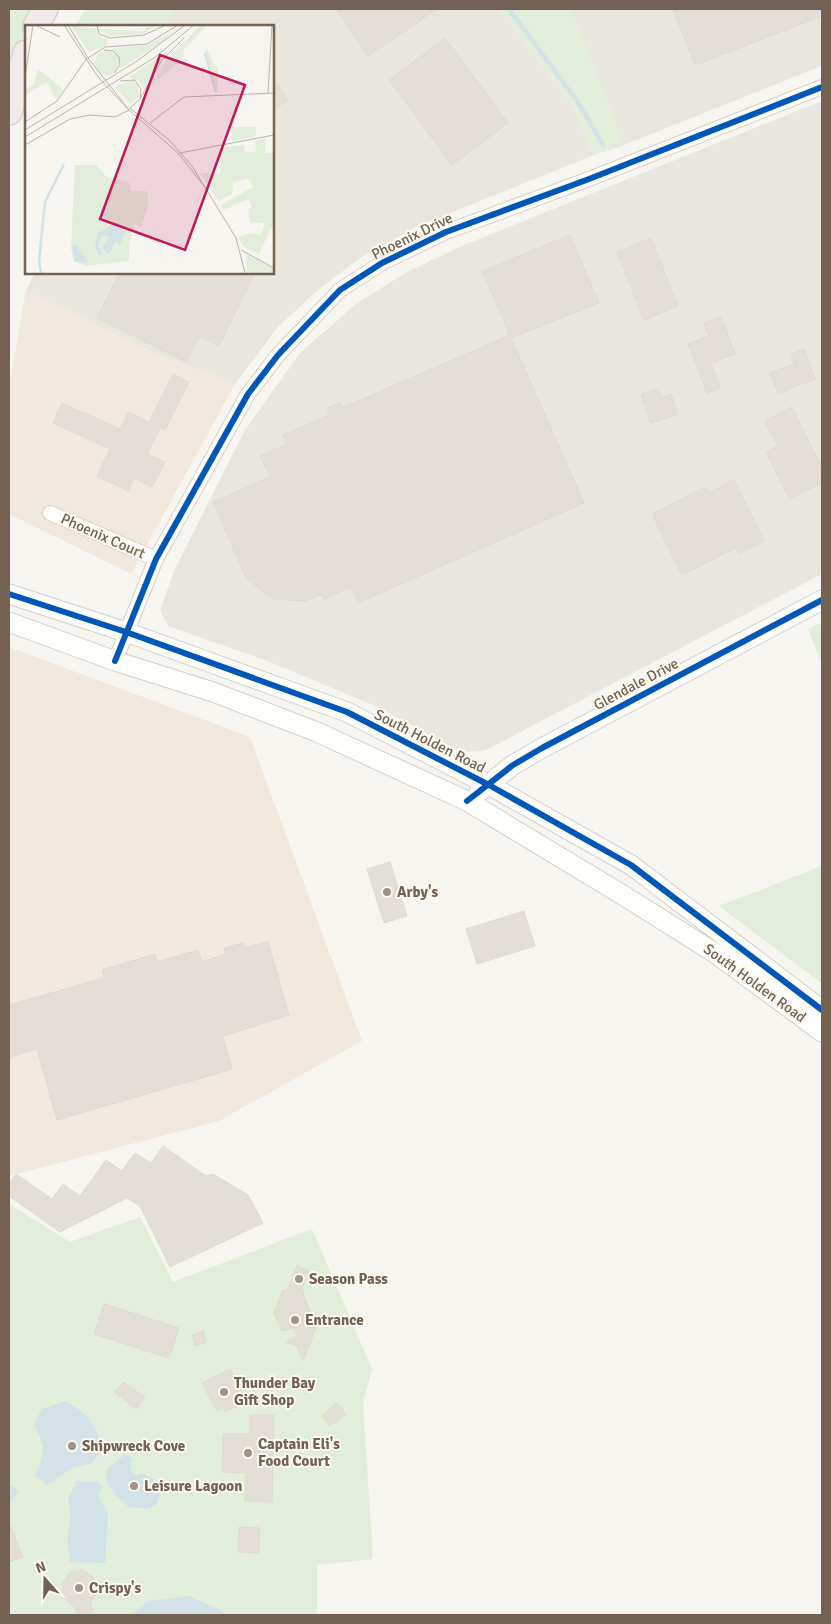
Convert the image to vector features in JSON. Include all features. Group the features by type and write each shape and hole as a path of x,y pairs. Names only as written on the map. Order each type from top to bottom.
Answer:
{"highway":[{"path":"37,25 45,9"},
{"path":"9,112 25,56"}],"street":[{"name":"Phoenix Drive","path":"115,661 156,559 248,394 278,355 340,290 382,263 446,232 590,179 822,87"},
{"name":"Phoenix Court","path":"50,513 156,559"},
{"name":"South Holden Road","path":"9,594 126,632 347,712 489,785 631,865 822,1010"},
{"name":"Glendale Drive","path":"467,801 513,765 542,748 822,600"},
{"name":"South Holden Road","path":"9,622 115,661 213,692 317,732 467,801 715,953 822,1032"}],"shaded area":[{"path":"173,9 499,9 561,89 576,113 594,155 416,227 359,259 319,289 278,327 235,384 156,354 26,291 34,274 274,274 274,25 164,25"},
{"path":"570,9 822,9 822,66 619,147 614,120"},
{"path":"822,101 822,574 484,751 462,752 380,708 270,662 168,626 160,610 175,569 245,430 301,352 357,303 407,272 464,245"},
{"path":"26,291 156,354 235,384 131,574 9,514 9,386"},
{"path":"9,647 250,737 362,1041 219,1121 9,1176"},
{"name":"Shipwreck Cove","path":"66,1401 81,1411 91,1421 97,1433 101,1451 92,1463 74,1467 47,1485 35,1476 43,1450 41,1439 34,1424 42,1409"},
{"name":"Leisure Lagoon","path":"124,1455 132,1458 130,1467 135,1475 143,1474 157,1481 161,1491 156,1505 148,1509 129,1507 115,1495 106,1480 107,1469"},
{"path":"80,1480 82,1482 97,1481 103,1486 98,1496 106,1509 108,1518 105,1563 70,1562 67,1538 71,1518 68,1499 76,1486 75,1482"},
{"path":"9,1483 19,1491 9,1503"},
{"path":"190,1596 221,1611 225,1615 130,1615 148,1601"}],"green space":[{"path":"9,9 36,9 29,25 25,25 25,33 15,55 9,77"},
{"path":"85,9 173,9 164,25 77,25"},
{"path":"499,9 570,9 614,120 619,147 594,155 576,113 561,89"},
{"path":"822,622 822,665 808,629"},
{"path":"822,866 822,984 719,906"},
{"path":"9,1204 70,1242 140,1217 173,1282 312,1229 372,1369 363,1403 373,1559 317,1565 317,1615 9,1615"}],"building":[{"path":"336,9 437,9 368,56"},
{"path":"673,9 822,9 822,16 695,65"},
{"path":"445,38 508,123 452,165 389,80"},
{"path":"274,81 288,100 274,110"},
{"path":"570,235 599,303 511,338 584,503 358,603 351,587 324,599 321,594 306,601 273,599 246,578 213,502 270,477 260,456 287,444 283,435 330,415 327,408 340,403 342,408 510,335 482,271"},
{"path":"651,238 678,306 644,320 617,252"},
{"path":"119,274 254,274 219,346 199,336 186,362 97,318"},
{"path":"721,317 735,354 711,363 720,388 707,393 688,344 709,336 704,323"},
{"path":"804,349 815,379 778,393 770,373 795,364 791,354"},
{"path":"173,374 189,382 165,430 160,428 147,454 165,462 152,487 134,478 128,491 97,476 110,449 53,423 62,403 120,429 129,412 149,422"},
{"path":"658,389 661,398 671,394 678,414 651,423 641,395"},
{"path":"792,407 822,468 822,483 789,499 766,452 778,446 765,421"},
{"path":"734,480 764,541 738,554 735,548 682,575 652,514 705,487 708,493"},
{"path":"390,862 407,916 384,923 367,869"},
{"path":"524,911 535,946 477,964 466,929"},
{"path":"268,942 289,1015 223,1036 232,1069 57,1120 37,1049 9,1057 9,1005 104,978 102,970 155,954 157,962 198,950 202,962 226,954 224,948 243,943 244,948"},
{"path":"163,1146 206,1176 213,1174 248,1195 263,1223 170,1267 140,1206 127,1198 60,1232 9,1196 9,1184 16,1174 52,1199 63,1184 80,1196 106,1160 122,1171 135,1153 151,1163"},
{"name":"Entrance","path":"297,1266 309,1271 302,1290 316,1328 303,1361 297,1346 286,1342 297,1336 294,1328 282,1331 274,1313 283,1290 287,1291"},
{"path":"104,1304 179,1328 169,1358 94,1334"},
{"path":"203,1331 206,1342 195,1346 192,1335"},
{"name":"Thunder Bay Gift Shop","path":"230,1369 247,1402 224,1412 224,1407 217,1411 202,1383"},
{"path":"123,1382 145,1397 136,1409 115,1392"},
{"path":"337,1403 346,1414 330,1426 322,1416"},
{"name":"Captain Eli's Food Court","path":"250,1415 274,1415 272,1502 245,1501 246,1473 222,1472 223,1434 250,1434"},
{"path":"9,1523 23,1557 9,1562"},
{"path":"239,1527 260,1528 259,1553 238,1552"},
{"name":"Crispy's","path":"83,1570 94,1578 97,1594 90,1602 93,1612 77,1614 75,1607 65,1599 62,1583 71,1572"}],"waterway":[{"path":"509,9 577,101 603,145"}],"cycle path":[{"path":"115,661 156,559 248,394 278,355 340,290 382,263 446,232 589,179 822,87"},
{"path":"9,594 126,632 347,712 489,785 631,865 822,1010"},
{"path":"467,801 513,765 542,748 822,600"}],"place":[{"name":"Arby's","path":"387,892"},
{"name":"Season Pass","path":"299,1279"},
{"name":"Entrance","path":"295,1320"},
{"name":"Thunder Bay Gift Shop","path":"224,1392"},
{"name":"Shipwreck Cove","path":"72,1446"},
{"name":"Captain Eli's Food Court","path":"248,1453"},
{"name":"Leisure Lagoon","path":"134,1486"},
{"name":"Crispy's","path":"79,1588"}]}
